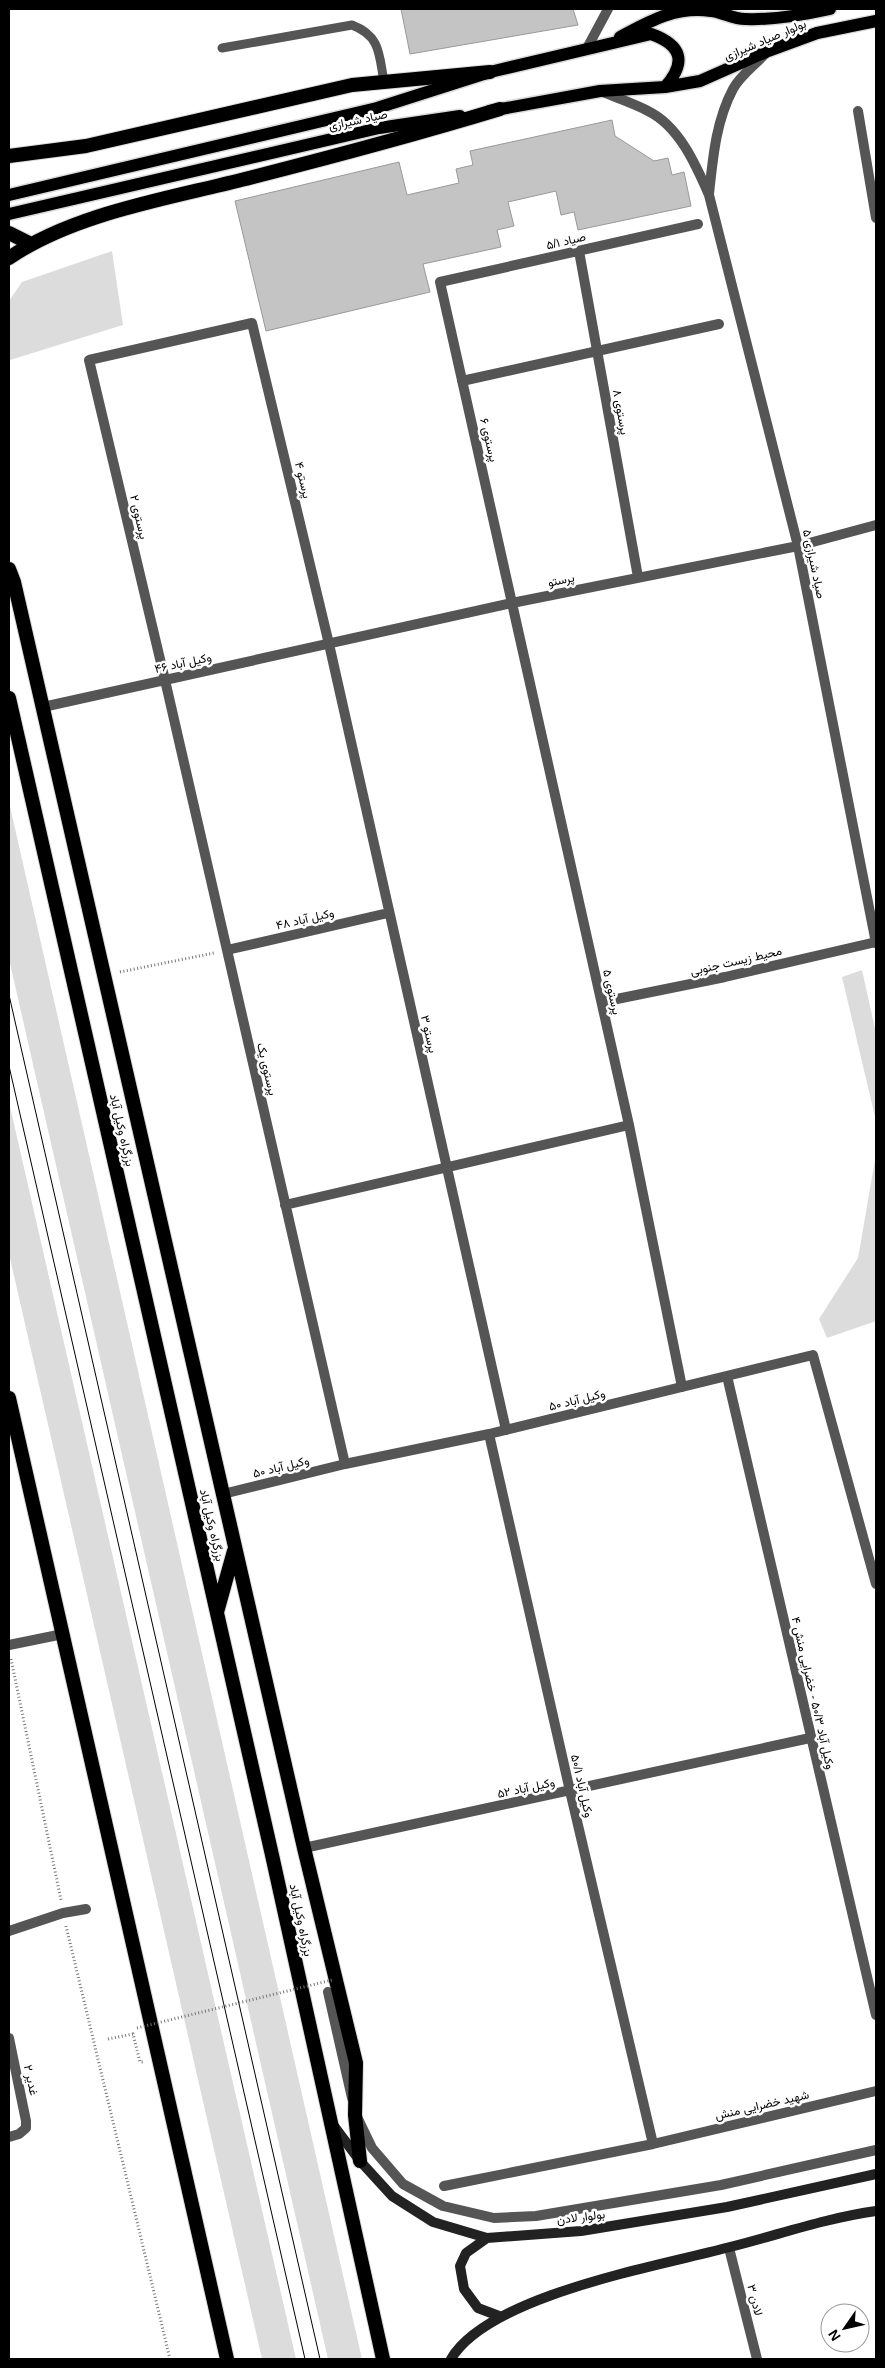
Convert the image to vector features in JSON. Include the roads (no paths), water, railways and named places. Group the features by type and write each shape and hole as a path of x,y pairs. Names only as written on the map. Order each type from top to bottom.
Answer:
{"highway":[{"path":"9,157 86,146 352,85 490,72"},
{"path":"9,258 30,244 108,213 372,147 500,109"},
{"path":"9,233 30,244"},
{"path":"9,569 14,582 43,707 304,1848 356,2063 355,2114 360,2161"},
{"name":"بزرگراه وکیل آباد","path":"9,698 217,1613 383,2359"},
{"path":"9,1398 227,2359"},
{"path":"217,1613 235,1549"}],"main road":[{"name":"بولوار صیاد شیرازی","path":"607,44 657,17 682,11 711,11 744,19 812,13 830,9"},
{"name":"بولوار صیاد شیرازی","path":"665,87 700,81 768,51 817,33 876,21"},
{"path":"607,44 652,34 668,40 678,55 677,73 665,87"},
{"name":"صیاد شیرازی","path":"9,195 377,108 490,72 607,44"},
{"name":"صیاد شیرازی","path":"9,214 379,128 600,91 665,87"},
{"name":"بولوار لادن","path":"329,2120 360,2161 392,2196 433,2222 487,2238 581,2231 727,2207 876,2174"},
{"path":"451,2359 457,2349 499,2316 596,2279 729,2248 847,2215 876,2210"},
{"path":"487,2238 466,2253 460,2266 464,2289 478,2308 499,2316"}],"street":[{"path":"586,50 608,9"},
{"path":"729,9 744,19"},
{"name":"صیاد شیرازی ۵","path":"709,195 713,151 719,124 726,105 734,87 768,51"},
{"name":"صیاد شیرازی ۵","path":"600,91 650,111 675,133 692,158 709,195 798,546 876,942"},
{"path":"858,111 876,212"},
{"name":"صیاد ۵/۱","path":"440,282 698,224"},
{"name":"پرستوی ۸","path":"579,251 638,577"},
{"name":"پرستوی ۶","path":"440,282 512,603"},
{"name":"پرستوی ۲","path":"165,680 89,360 252,323"},
{"name":"پرستو ۴","path":"252,323 330,644"},
{"path":"462,380 719,324"},
{"name":"پرستو","path":"330,644 512,603 798,546 876,525"},
{"name":"پرستوی ۵","path":"512,603 629,1125 682,1387"},
{"name":"۴۶ وکیل آباد","path":"43,707 330,644"},
{"name":"پرستو ۳","path":"330,644 388,913 506,1430"},
{"name":"پرستوی یک","path":"165,680 345,1464"},
{"name":"۴۸ وکیل آباد","path":"227,950 388,913"},
{"name":"محیط زیست جنوبی","path":"602,1002 725,977 876,942"},
{"path":"285,1205 629,1125"},
{"name":"۵۰ وکیل آباد","path":"345,1464 489,1434 813,1355 876,1584"},
{"name":"وکیل آباد ۵۰/۳ - خضرایی منش ۴","path":"727,1376 876,2015"},
{"name":"وکیل آباد ۵۰/۱","path":"489,1434 570,1792 653,2144"},
{"name":"وکیل آباد ۵۰","path":"223,1494 345,1464"},
{"path":"9,1645 63,1634"},
{"name":"۵۲ وکیل آباد","path":"304,1848 570,1792 810,1738"},
{"path":"9,1931 63,1913 86,1909"},
{"path":"328,1992 355,2114 372,2148 403,2184 443,2206 494,2218 536,2216 711,2186 876,2150"},
{"name":"غدیر ۲","path":"9,2038 26,2121 26,2128 19,2134 9,2137"},
{"name":"شهید خضرایی منش","path":"444,2186 653,2144 876,2091"},
{"name":"لادن ۳","path":"729,2248 757,2359"}],"lane":[{"path":"222,48 352,25 365,30 374,38 384,82"}],"tram line":[{"path":"9,995 320,2359"},
{"path":"9,1066 305,2359"}]}
